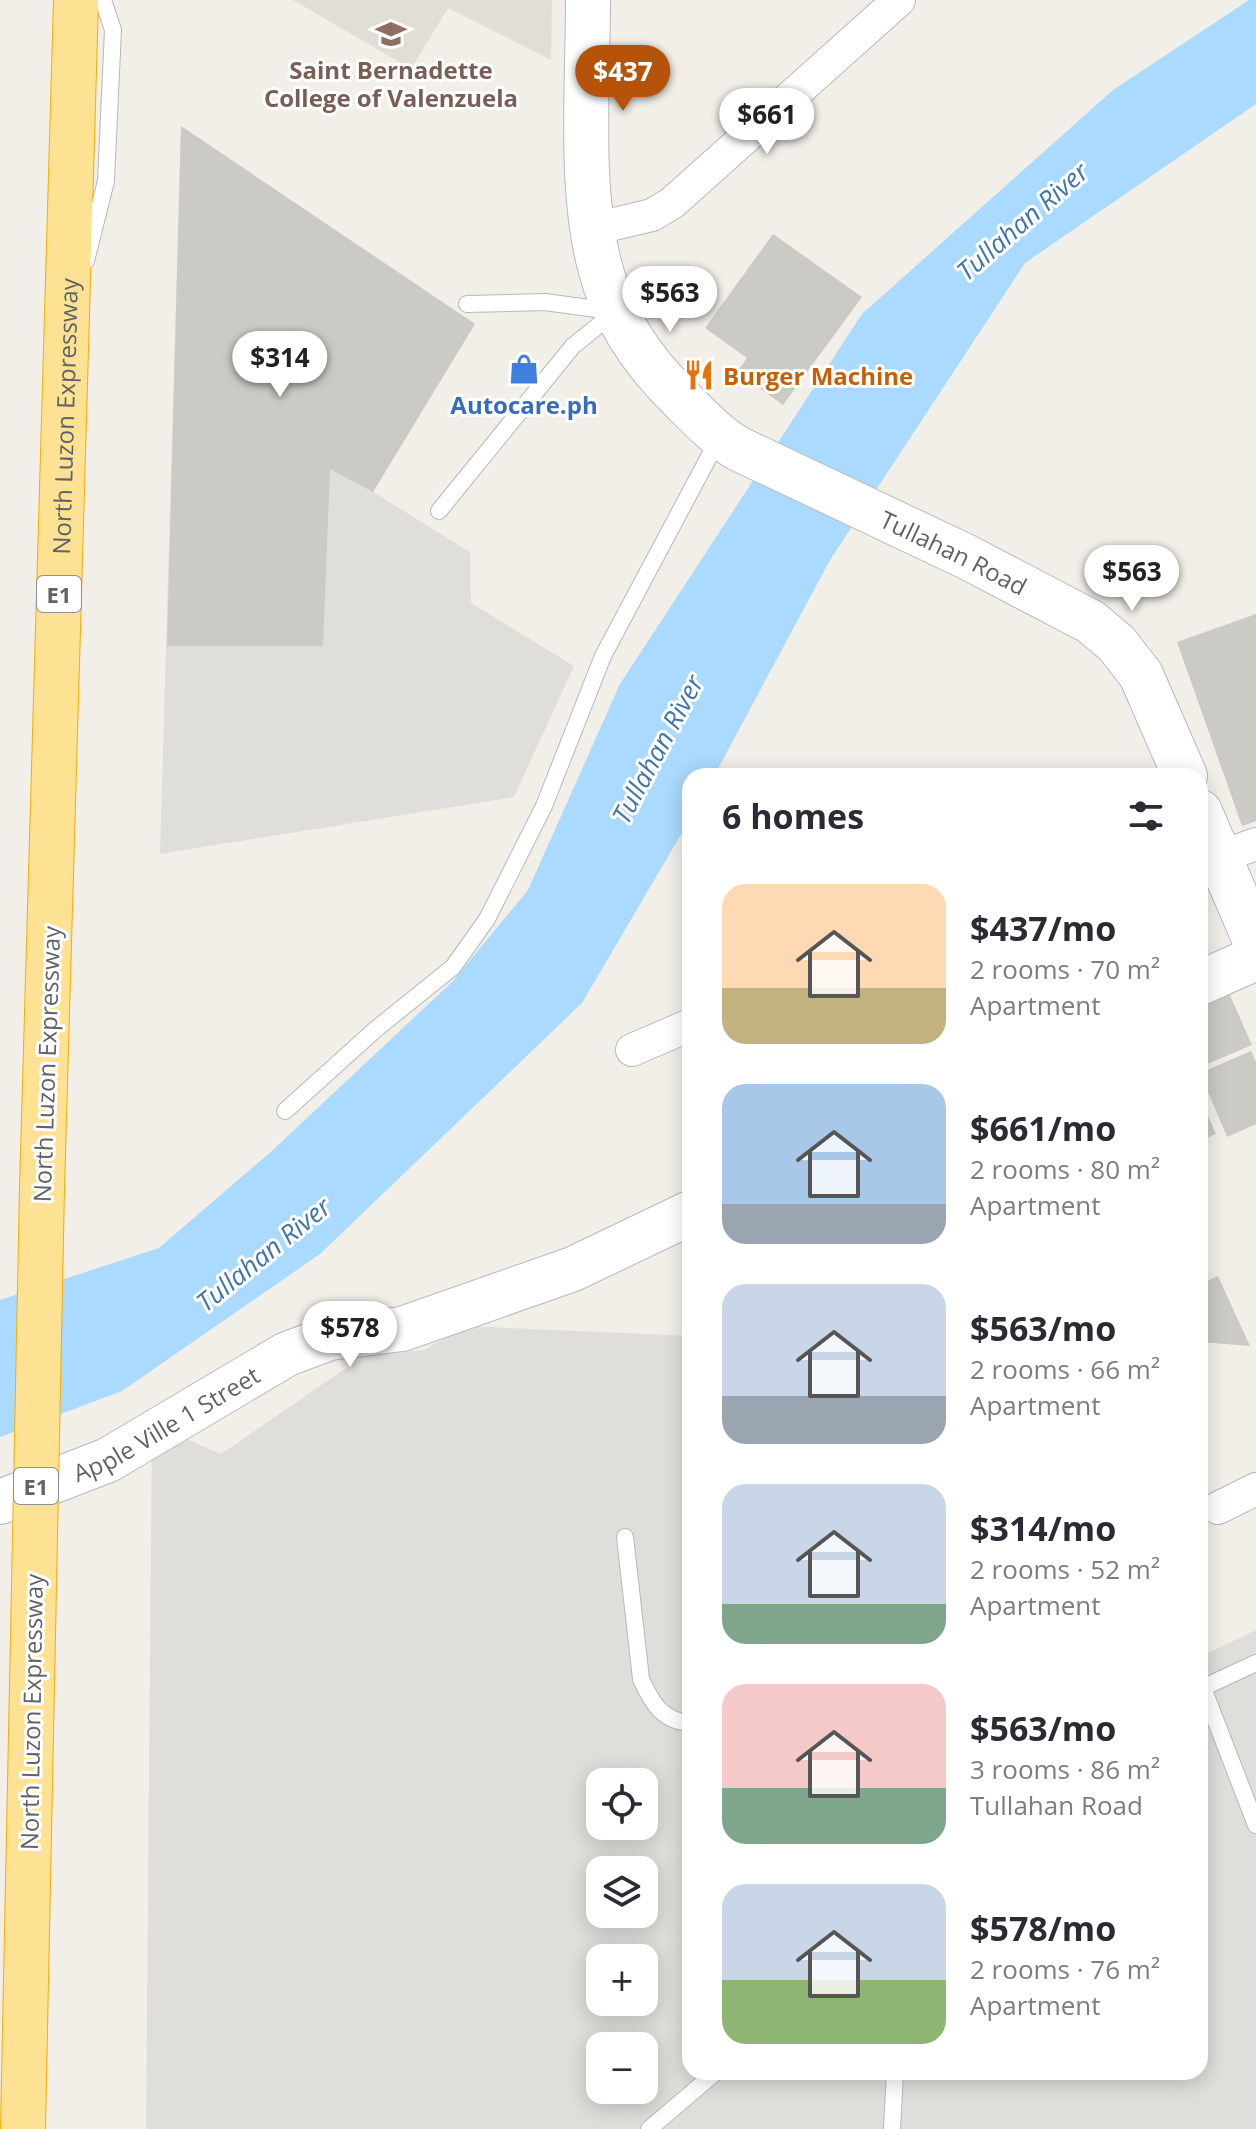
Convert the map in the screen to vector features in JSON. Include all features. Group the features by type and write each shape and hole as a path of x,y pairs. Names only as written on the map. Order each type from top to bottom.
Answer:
{"highway":[{"name":"North Luzon Expressway","path":"23,2129 42,1188 76,0"}],"main road":[{"name":"Tullahan Road","path":"588,0 593,229 600,268 616,311 664,382 728,442 1063,605 1117,644 1141,675 1182,768"},
{"path":"1208,820 1238,851 1256,943"},
{"path":"1208,979 1256,958"},
{"name":"Apple Ville 1 Street","path":"0,1502 108,1460 287,1354 330,1338 402,1329 573,1269 682,1217"}],"street":[{"path":"593,229 652,215 672,203 899,0"},
{"path":"632,1050 682,1028"},
{"path":"1218,1508 1256,1489"}],"lane":[{"path":"66,340 106,181 113,30 103,0"},
{"path":"467,304 545,302 616,311"},
{"path":"439,511 573,346 616,311"},
{"path":"285,1111 376,1029 453,967 487,919 544,806 603,656 728,442"},
{"path":"625,1537 641,1679 650,1699 663,1715 682,1721"},
{"path":"1208,1685 1256,1663"},
{"path":"1208,1703 1256,1825"},
{"path":"649,2129 707,2080"},
{"path":"892,2129 895,2080"}],"shaded area":[{"name":"Saint Bernadette College of Valenzuela","path":"293,0 552,0 551,60 448,8 411,69"},
{"path":"181,126 475,324 373,492 470,552 471,603 574,666 514,797 160,854"},
{"path":"466,1326 682,1336 682,2080 1208,2080 1208,1653 1256,1630 1256,2129 146,2129 152,1424 221,1454 362,1357 424,1350"}],"water":[{"name":"Tullahan River","path":"1249,0 1256,0 1256,104 1025,263 830,560 718,768 682,768 682,833 582,1003 320,1254 122,1391 0,1437 0,1300 159,1248 274,1149 453,981 528,890 620,684 862,314 1113,90"}],"building":[{"path":"181,126 475,324 373,492 330,469 323,646 167,646"},
{"path":"773,234 862,297 783,405 737,372 747,358 705,328"},
{"path":"1256,614 1256,821 1242,826 1177,642"},
{"path":"1229,993 1252,1045 1208,1064 1208,1002"},
{"path":"1251,1051 1256,1062 1256,1124 1227,1137 1208,1092 1208,1070"},
{"path":"1208,1116 1216,1134 1208,1138"},
{"path":"1218,1276 1250,1346 1208,1343 1208,1280"}],"place":[{"name":"Saint Bernadette College of Valenzuela","path":"391,34"},
{"name":"Autocare.ph","path":"524,369"},
{"name":"Burger Machine","path":"699,375"}]}
